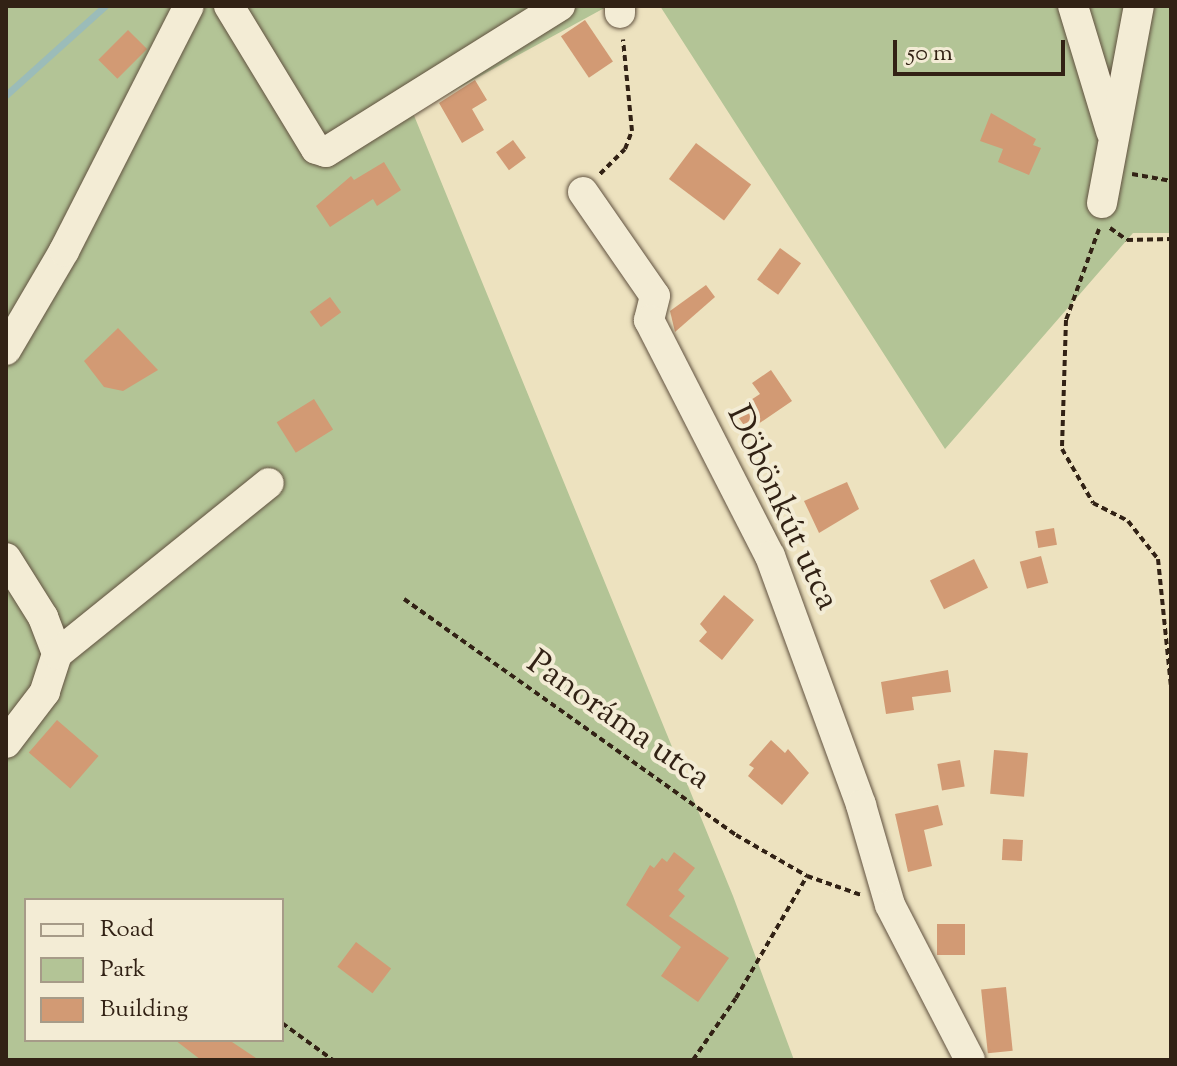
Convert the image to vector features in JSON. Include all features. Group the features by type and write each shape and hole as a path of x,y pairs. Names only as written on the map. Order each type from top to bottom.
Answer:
{"street":[{"path":"6,350 64,251 189,6"},
{"path":"229,6 316,149 326,152 560,6"},
{"path":"1073,6 1111,133"},
{"path":"1102,212 1111,133 1139,6"},
{"name":"Döbönkút utca","path":"583,192 655,296 649,320 770,556 861,805 890,905 970,1060"},
{"path":"6,743 45,692 57,654 269,483"},
{"path":"6,558 43,617 57,654"}],"path":[{"path":"583,192 625,149 632,131 620,9"},
{"path":"1106,167 1171,181"},
{"path":"1171,239 1127,240 1102,212 1066,320 1062,449 1093,503 1128,521 1158,559 1171,687"},
{"name":"Panoráma utca","path":"404,599 736,835 807,876 890,905"},
{"path":"693,1060 736,998 807,876"},
{"path":"284,1024 333,1060"}],"green space":[{"path":"6,6 608,6 413,113 733,896 794,1060 6,1060"},
{"path":"660,6 1171,6 1171,233 1133,233 945,449"}],"building":[{"path":"585,20 613,61 589,78 561,36"},
{"path":"128,30 147,49 117,79 98,60"},
{"path":"475,80 487,100 472,109 484,130 462,143 439,103"},
{"path":"991,113 1036,139 1033,145 1041,148 1029,175 998,162 1003,149 980,141"},
{"path":"513,140 526,158 509,170 496,152"},
{"path":"696,143 751,185 724,220 669,179"},
{"path":"384,162 401,190 377,206 373,199 330,227 316,206 351,176 354,180"},
{"path":"780,248 801,263 778,295 757,280"},
{"path":"706,285 715,297 675,332 670,311"},
{"path":"330,297 341,312 321,327 310,312"},
{"path":"118,328 158,370 123,391 104,387 84,361"},
{"path":"771,370 792,401 748,431 734,411 760,394 752,383"},
{"path":"314,399 333,430 296,453 277,422"},
{"path":"847,482 859,509 819,533 804,501"},
{"path":"1054,528 1057,545 1038,548 1035,531"},
{"path":"1041,556 1048,583 1027,589 1020,562"},
{"path":"974,559 988,588 944,609 930,580"},
{"path":"724,595 754,620 722,660 699,641 707,632 700,624"},
{"path":"948,670 951,692 912,697 914,710 886,714 881,682"},
{"path":"57,720 99,756 70,789 29,752"},
{"path":"771,740 785,753 788,749 809,773 782,805 748,776 754,768 749,765"},
{"path":"994,750 1028,753 1024,797 990,794"},
{"path":"960,760 965,787 942,791 937,764"},
{"path":"938,805 943,825 924,830 932,866 908,872 895,814"},
{"path":"1003,839 1023,840 1022,861 1002,860"},
{"path":"674,852 695,868 678,890 685,896 669,916 729,958 698,1002 661,976 681,947 626,905 650,865 654,868 662,858 667,862"},
{"path":"937,924 965,924 965,955 937,955"},
{"path":"356,942 391,968 372,993 337,967"},
{"path":"1006,987 1013,1051 988,1053 981,990"},
{"path":"178,1042 232,1042 259,1060 201,1060"}],"waterway":[{"path":"6,95 105,6"}]}
